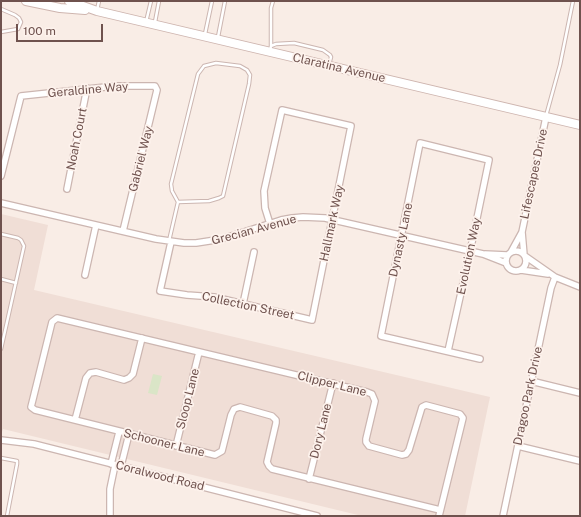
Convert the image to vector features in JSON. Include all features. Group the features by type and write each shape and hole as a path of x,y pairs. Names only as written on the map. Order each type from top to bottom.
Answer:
{"main road":[{"name":"Claratina Avenue","path":"26,1 60,8 97,11"},
{"name":"Claratina Avenue","path":"69,1 97,11 150,24 218,40 270,49 329,66 580,125"}],"street":[{"name":"Geraldine Way","path":"1,176 21,96 87,88 155,86"},
{"name":"Gabriel Way","path":"124,231 157,90 155,86"},
{"name":"Noah Court","path":"67,189 87,88"},
{"name":"Hallmark Way","path":"270,224 265,208 264,191 282,110 351,126 312,320"},
{"name":"Lifescapes Drive","path":"524,256 522,232 546,116"},
{"name":"Evolution Way","path":"420,144 489,160 448,352"},
{"name":"Dynasty Lane","path":"420,144 381,336 448,352"},
{"name":"Grecian Avenue","path":"1,203 170,241 196,243 222,240 281,220 303,217 332,220 470,252 483,254 509,254"},
{"path":"85,275 96,225"},
{"name":"Lifescapes Drive","path":"509,254 522,232"},
{"name":"Collection Street","path":"170,241 160,291 214,297 312,320"},
{"path":"548,274 521,270 513,271 507,267 506,263 509,254 518,251 548,274 580,287"},
{"path":"243,304 254,252"},
{"name":"Grecian Avenue","path":"483,254 506,263"},
{"path":"521,270 526,264 524,256"},
{"name":"Dragoo Park Drive","path":"503,516 551,288 555,278"},
{"name":"Clipper Lane","path":"57,318 333,383 372,394 375,401 366,442 370,446 402,454 406,454 409,450 422,407 426,405 460,414 463,418 440,513"},
{"name":"Schooner Lane","path":"57,318 52,322 31,407 35,410 215,455 222,451 231,415 234,409 240,407 272,416 276,420 266,462 272,469 440,513"},
{"path":"75,420 86,378 90,373 96,372 124,380 129,378 133,374 142,338"},
{"name":"Sloop Lane","path":"176,446 199,352"},
{"path":"448,352 480,359"},
{"path":"531,381 580,393"},
{"name":"Dory Lane","path":"310,479 333,383"},
{"path":"116,465 119,432"},
{"path":"110,516 110,489 116,465 129,434"},
{"name":"Coralwood Road","path":"1,440 34,444 317,516"},
{"path":"518,446 580,461"}],"lane":[{"path":"97,11 99,1"},
{"path":"150,24 151,1"},
{"path":"150,24 159,1"},
{"path":"205,36 212,1"},
{"path":"218,40 225,1"},
{"path":"270,49 271,8 273,1"},
{"path":"546,116 560,65 573,1"},
{"path":"1,9 15,14 20,18 21,25 18,29 1,32"},
{"path":"270,49 276,44 294,43 323,50 331,57 329,66"},
{"path":"170,241 178,202 172,190 171,184 198,74 204,66 216,63 240,66 247,70 250,75 249,84 223,196 209,201 178,202"},
{"path":"1,234 18,238 24,246 1,349"},
{"path":"1,279 16,283"},
{"path":"1,323 6,324"},
{"path":"1,458 17,461 18,464 6,516"}],"shaded area":[{"path":"1,214 48,225 34,290 490,397 465,516 362,516 3,429 1,432"}],"green space":[{"path":"153,374 162,376 157,395 148,393"}]}
